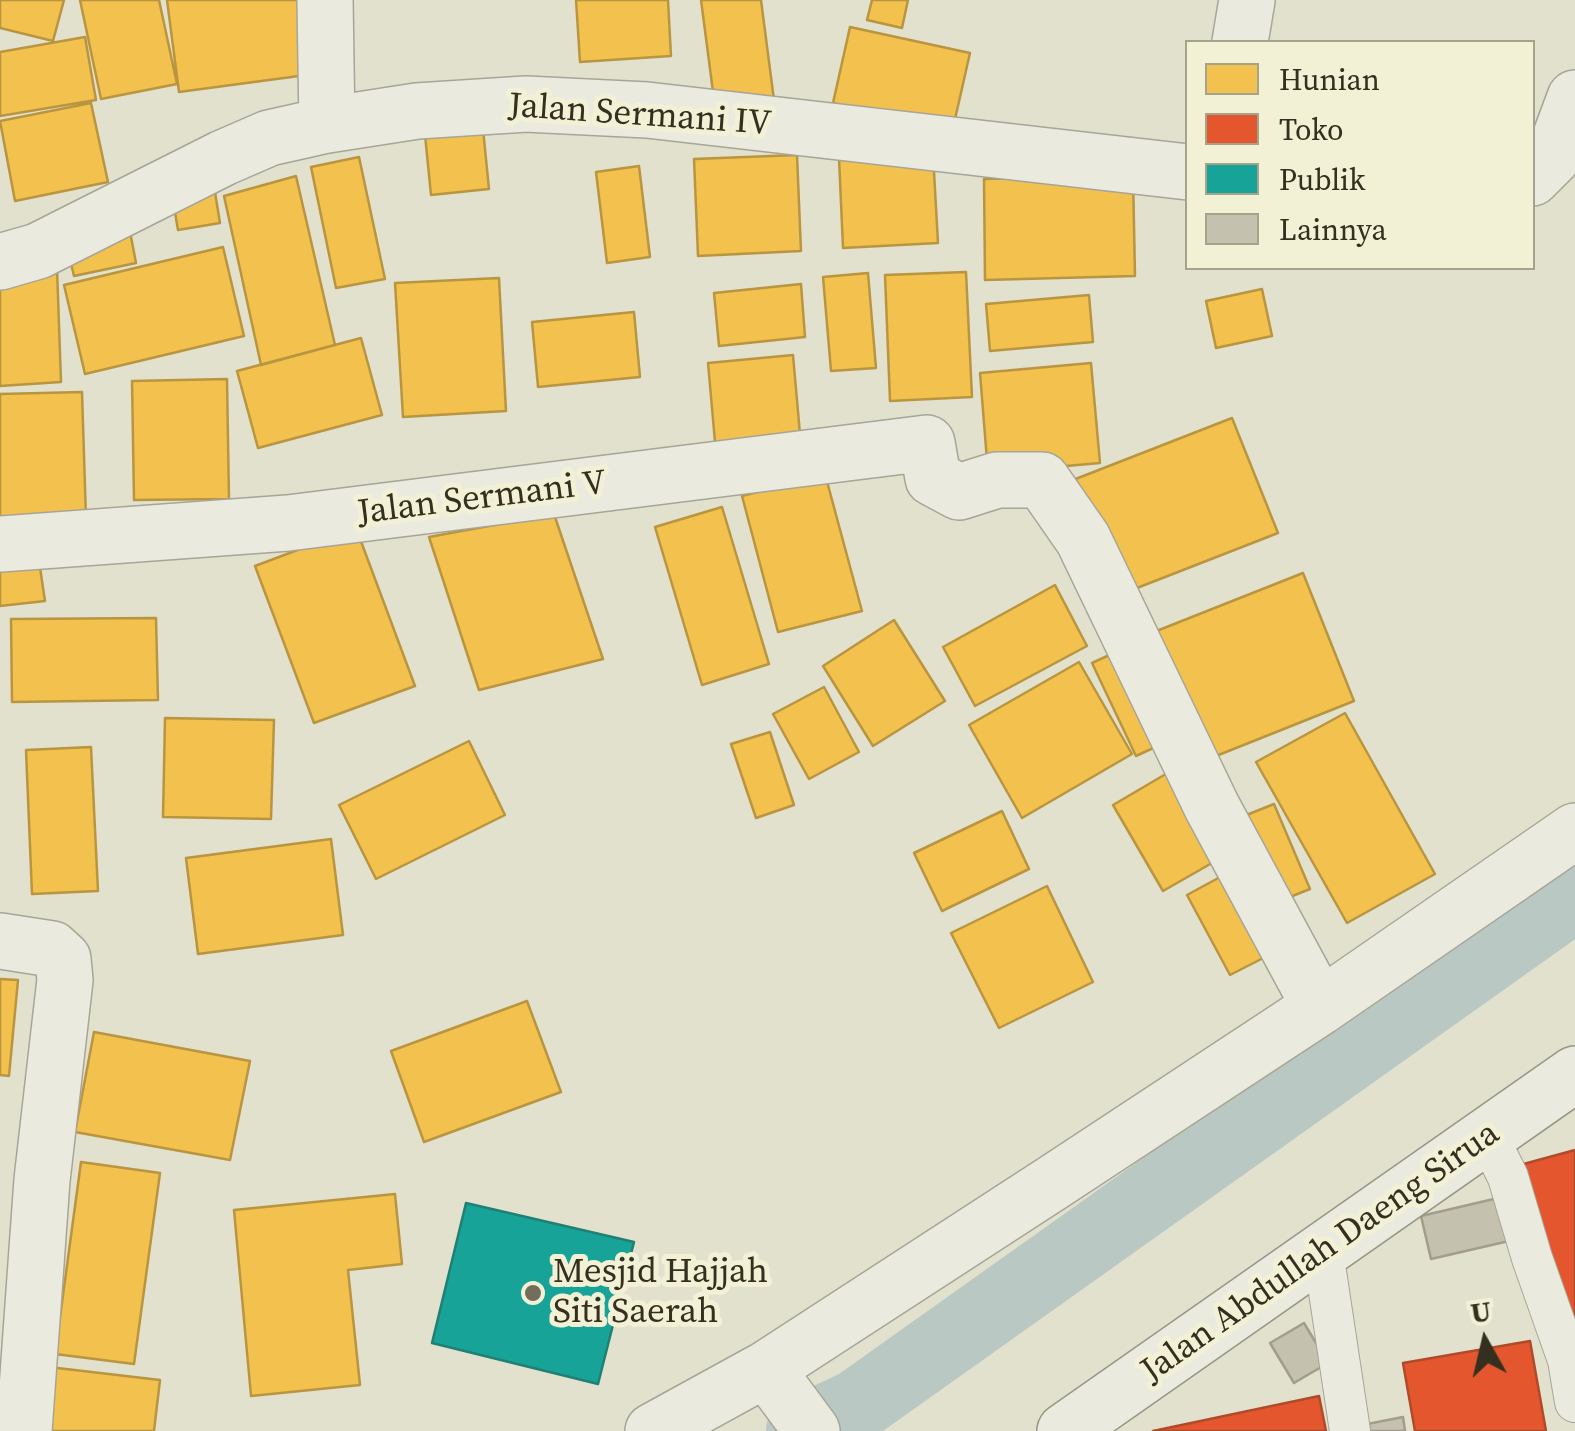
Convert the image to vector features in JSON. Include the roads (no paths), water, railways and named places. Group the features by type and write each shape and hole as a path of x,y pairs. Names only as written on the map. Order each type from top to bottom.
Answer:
{"street":[{"path":"325,0 327,125"},
{"path":"1240,40 1247,0"},
{"path":"1535,175 1553,158 1575,98"},
{"name":"Jalan Sermani IV","path":"0,262 38,251 270,138 417,111 526,104 647,110 1185,172"},
{"name":"Jalan Sermani V","path":"0,544 288,523 927,442 933,478 959,492 998,480 1042,480 1083,539 1212,807 1320,1007"},
{"path":"654,1431 766,1369 1320,1007 1575,831"},
{"path":"0,942 52,949 63,959 65,980 42,1180 24,1431"},
{"name":"Jalan Abdullah Daeng Sirua","path":"1065,1431 1575,1074"},
{"path":"766,1369 806,1421"}],"lane":[{"path":"1488,1137 1508,1177 1568,1360 1575,1402"},
{"path":"1323,1252 1350,1431"}],"waterway":[{"path":"802,1431 856,1406 1575,895"}],"place":[{"name":"Mesjid Hajjah Siti Saerah","path":"533,1293"}]}
